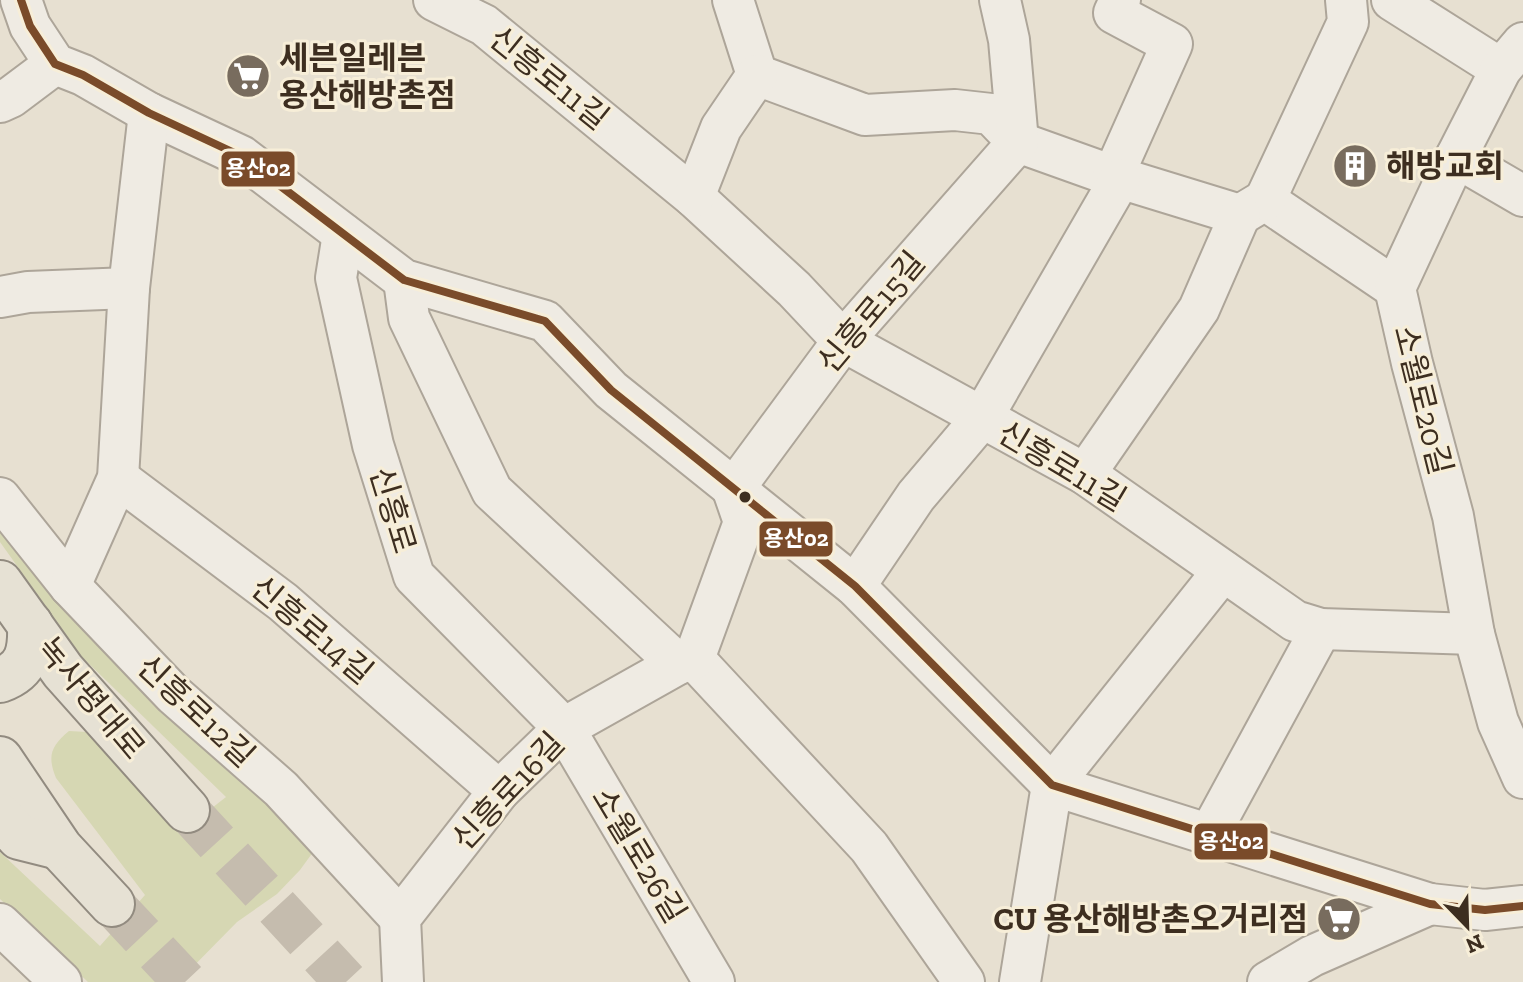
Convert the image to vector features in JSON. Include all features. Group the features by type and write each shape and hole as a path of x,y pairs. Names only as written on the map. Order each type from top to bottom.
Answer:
{"main road":[{"name":"녹사평대로","path":"0,583 63,671 187,810"},
{"path":"0,680 24,665 31,649 30,624"},
{"path":"0,759 60,848 112,904"},
{"path":"0,816 19,837 60,848"}],"street":[{"path":"21,0 30,26 55,64 83,75 149,113 241,156 404,280 545,321 611,390 855,586 1052,785 1430,904 1485,910 1523,906"},
{"name":"신흥로11길","path":"434,0 484,25 694,197 794,289 843,341 1085,474 1295,621 1321,629 1474,634"},
{"path":"733,0 757,75"},
{"path":"1000,0 1009,40 1018,142"},
{"path":"855,586 916,496 982,418 1117,177 1172,44 1114,13 1120,0"},
{"path":"1085,474 1199,309 1348,22 1346,0"},
{"path":"1392,0 1512,56"},
{"name":"소월로20길","path":"1512,56 1456,157 1395,288 1453,516 1474,634 1498,722 1523,778"},
{"path":"0,102 55,64"},
{"path":"694,197 721,128 757,75"},
{"path":"757,75 865,115 955,110 991,114 1018,142 1117,177 1253,208 1395,288"},
{"path":"70,586 118,478 129,288 149,113"},
{"name":"신흥로15길","path":"733,490 843,341 1018,142"},
{"path":"1456,157 1523,196"},
{"name":"신흥로","path":"343,234 336,278 373,445 414,576 564,728"},
{"path":"404,280 409,318 492,491 686,661 869,847 964,982"},
{"path":"0,297 28,292 129,288"},
{"name":"신흥로14길","path":"118,478 283,602 499,791"},
{"path":"686,661 744,522 733,490"},
{"name":"신흥로12길","path":"0,498 70,586 174,695 281,789 400,918"},
{"path":"1020,982 1052,785 1223,571"},
{"path":"1209,835 1321,629"},
{"name":"신흥로16길","path":"400,918 499,791 564,728 686,661"},
{"name":"소월로26길","path":"564,728 714,982"},
{"path":"1268,982 1317,969 1430,904"},
{"path":"400,918 403,982"},
{"path":"0,924 61,982"}],"green space":[{"path":"0,518 316,848 277,894 237,922 178,982 88,982 0,899 0,852 100,946 145,895 56,778 52,752 69,731 87,732 104,744 180,833 226,797 82,657 0,542"}],"tunnel":[{"path":"187,810 346,982"},
{"path":"112,904 185,982"}],"transit line":[{"name":"용산02","path":"21,0 30,26 55,64 83,75 149,113 241,156 404,280 545,321 611,390 855,586 1052,785 1430,904 1485,910 1523,906"}],"place":[{"name":"세븐일레븐 용산해방촌점","path":"248,76"},
{"name":"해방교회","path":"1355,166"},
{"name":"CU 용산해방촌오거리점","path":"1339,919"}]}
